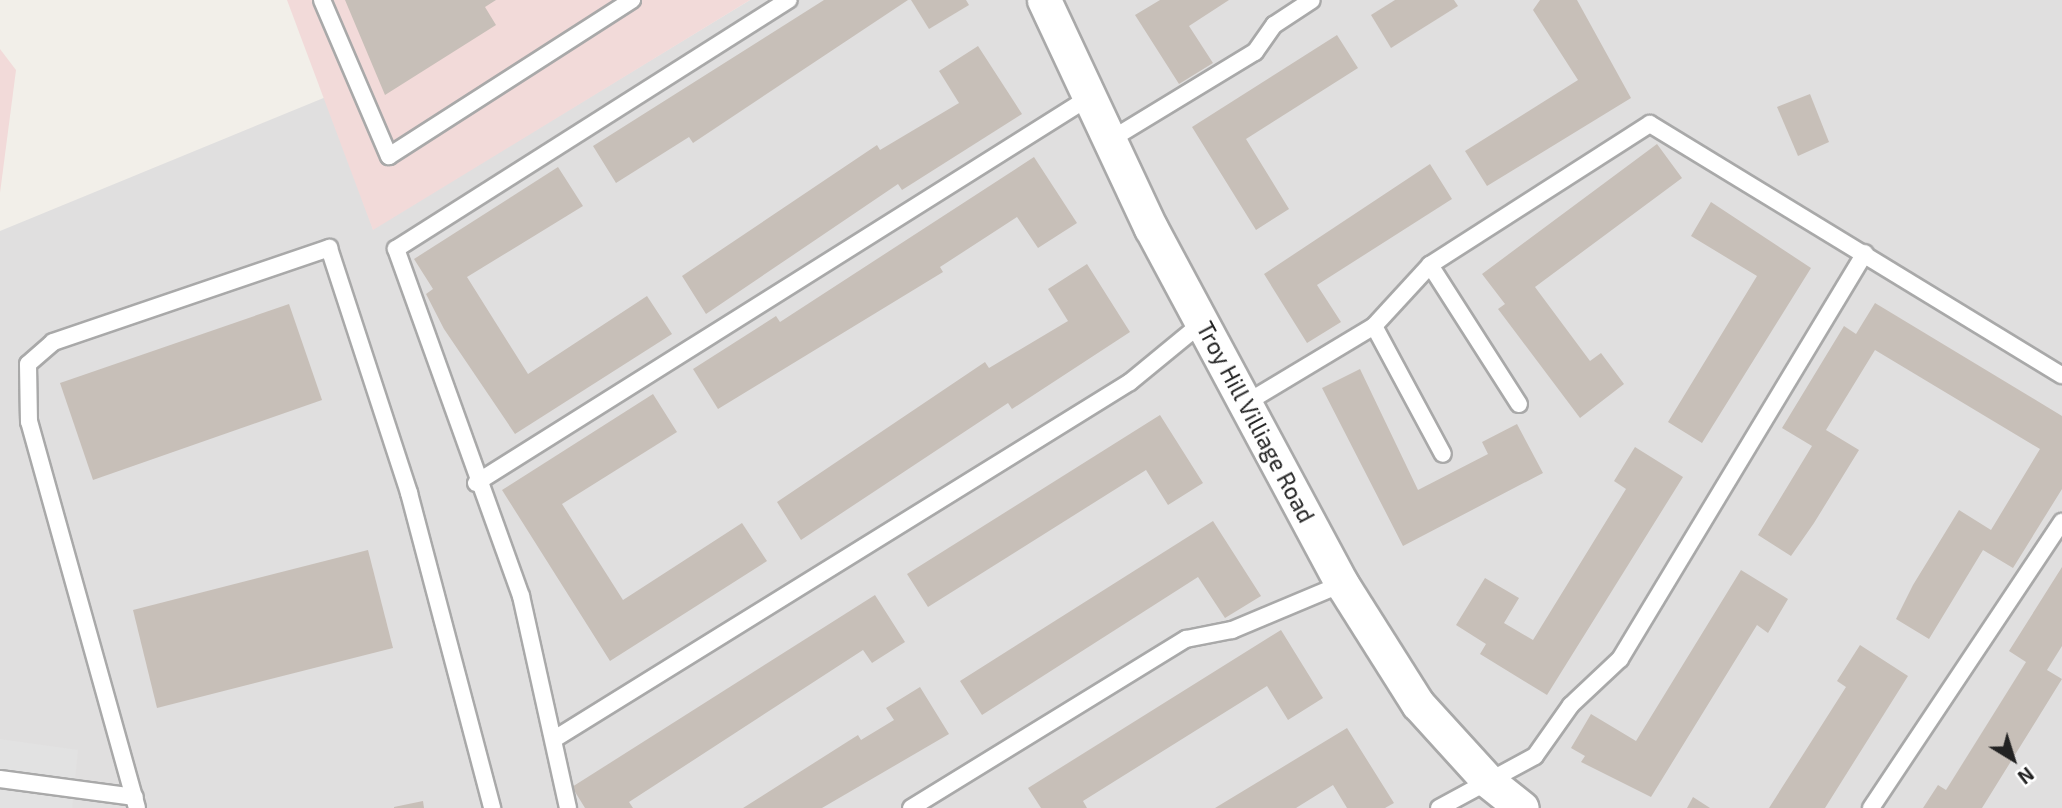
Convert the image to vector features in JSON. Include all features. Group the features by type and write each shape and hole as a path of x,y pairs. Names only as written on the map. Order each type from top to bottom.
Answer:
{"street":[{"name":"Troy Hill Villiage Road","path":"1044,0 1110,140 1342,584 1418,704 1488,781 1522,808"}],"lane":[{"path":"322,0 389,156 632,0"},
{"path":"568,808 556,738 521,596 476,483 396,249 789,0"},
{"path":"1110,140 1255,52 1274,24 1312,0"},
{"path":"476,483 1090,97"},
{"path":"1246,402 1374,326 1430,265 1650,124 2062,375"},
{"path":"0,779 136,802 29,422 28,364 53,342 328,248 409,494 492,808"},
{"path":"1439,808 1535,756 1570,705 1620,659 1865,253"},
{"path":"1430,265 1519,404"},
{"path":"556,738 1130,382 1203,322"},
{"path":"1374,326 1443,454"},
{"path":"1871,808 2062,522"},
{"path":"911,808 1186,639 1232,630 1342,584"}],"shaded area":[{"path":"287,0 750,0 373,230"},
{"path":"750,0 2062,0 2062,808 0,808 0,231 326,97 373,229"},
{"path":"0,49 16,70 0,193"},
{"path":"0,739 78,750 72,808 0,808"}],"building":[{"path":"345,0 496,0 485,7 496,25 385,95"},
{"path":"824,0 908,0 693,143 689,137 616,183 593,146"},
{"path":"911,0 966,0 969,5 929,29"},
{"path":"1160,0 1229,0 1189,26 1213,63 1179,84 1135,15"},
{"path":"1395,0 1454,0 1458,6 1391,48 1371,15"},
{"path":"1540,0 1577,0 1631,98 1487,186 1465,151 1578,80 1533,10"},
{"path":"1337,35 1358,68 1246,139 1289,209 1256,230 1192,127"},
{"path":"978,46 1022,114 902,190 898,184 706,314 682,276 877,145 880,150 959,103 939,71"},
{"path":"1810,94 1829,142 1798,156 1777,107"},
{"path":"1657,144 1682,178 1535,287 1590,361 1601,353 1624,384 1580,418 1498,309 1505,304 1482,274"},
{"path":"1034,157 1077,223 1038,248 1017,217 940,267 943,272 718,409 693,369 776,316 780,322"},
{"path":"1430,164 1452,199 1317,285 1341,322 1307,343 1264,274"},
{"path":"558,167 583,206 467,277 528,374 647,296 672,334 515,434 444,329 426,294 433,289 414,259"},
{"path":"1711,202 1811,268 1702,443 1668,422 1757,276 1691,236"},
{"path":"1087,264 1130,332 1012,409 1008,403 801,540 777,502 985,362 989,368 1068,321 1048,289"},
{"path":"1875,303 2062,416 2062,489 2013,568 1983,550 1929,639 1896,619 1913,585 1959,510 1991,530 2040,449 1875,350 1826,430 1859,450 1814,523 1791,556 1758,535 1812,446 1782,428 1844,326 1856,334"},
{"path":"289,304 322,400 93,480 60,383"},
{"path":"1360,369 1418,490 1488,454 1482,442 1517,424 1543,473 1403,546 1322,388"},
{"path":"653,394 677,432 562,504 623,600 742,523 767,561 610,661 502,490"},
{"path":"1160,415 1203,483 1168,505 1146,470 928,607 907,574"},
{"path":"1635,447 1683,477 1547,695 1480,654 1486,644 1456,625 1485,578 1519,598 1504,623 1533,640 1626,489 1614,481"},
{"path":"1213,521 1261,596 1225,618 1198,577 982,715 960,681"},
{"path":"368,550 393,648 157,708 133,610"},
{"path":"2062,567 2062,646 2047,670 2062,679 1982,808 1923,808 1938,785 1946,790 2026,662 2009,651"},
{"path":"1741,570 1788,599 1768,633 1757,625 1651,797 1581,762 1585,756 1571,748 1591,714 1636,741"},
{"path":"875,595 905,642 872,663 863,650 629,802 633,808 585,808 572,787"},
{"path":"1281,630 1323,698 1288,720 1267,686 1083,801 1087,808 1041,808 1028,788"},
{"path":"1860,645 1908,676 1825,808 1769,808 1846,687 1837,681"},
{"path":"920,687 949,734 822,808 743,808 858,735 861,740 894,720 886,708"},
{"path":"1347,728 1394,803 1385,808 1347,808 1333,785 1296,808 1215,808"},
{"path":"1693,797 1710,808 1687,808"},
{"path":"423,801 424,808 394,808 394,807"}]}
